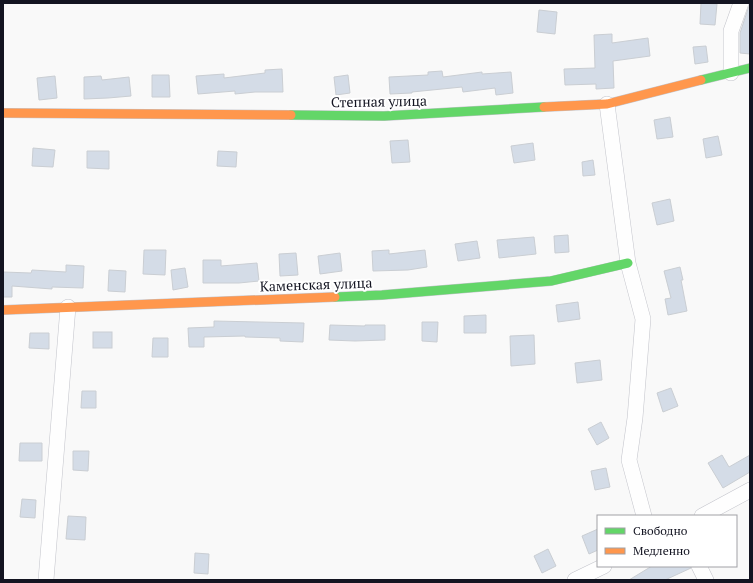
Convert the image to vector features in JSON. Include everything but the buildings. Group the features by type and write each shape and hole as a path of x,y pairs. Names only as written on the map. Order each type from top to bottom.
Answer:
{"street":[{"path":"731,73 732,31 741,3"},
{"name":"Степная улица","path":"3,113 384,116 607,104 750,68"},
{"path":"607,104 628,263 643,319 635,418 629,460 644,515"},
{"name":"Каменская улица","path":"3,310 382,295 552,281 628,263"},
{"path":"46,580 68,308"},
{"path":"704,515 750,490"},
{"path":"575,580 602,567"},
{"path":"700,567 706,580"}],"traffic: fast":[{"path":"701,80 750,68"},
{"path":"291,115 384,116 544,107"},
{"path":"335,297 382,295 551,281 628,263"}],"traffic: slow":[{"path":"544,107 607,104 701,80"},
{"path":"3,113 291,115"},
{"path":"3,310 335,297"}]}
